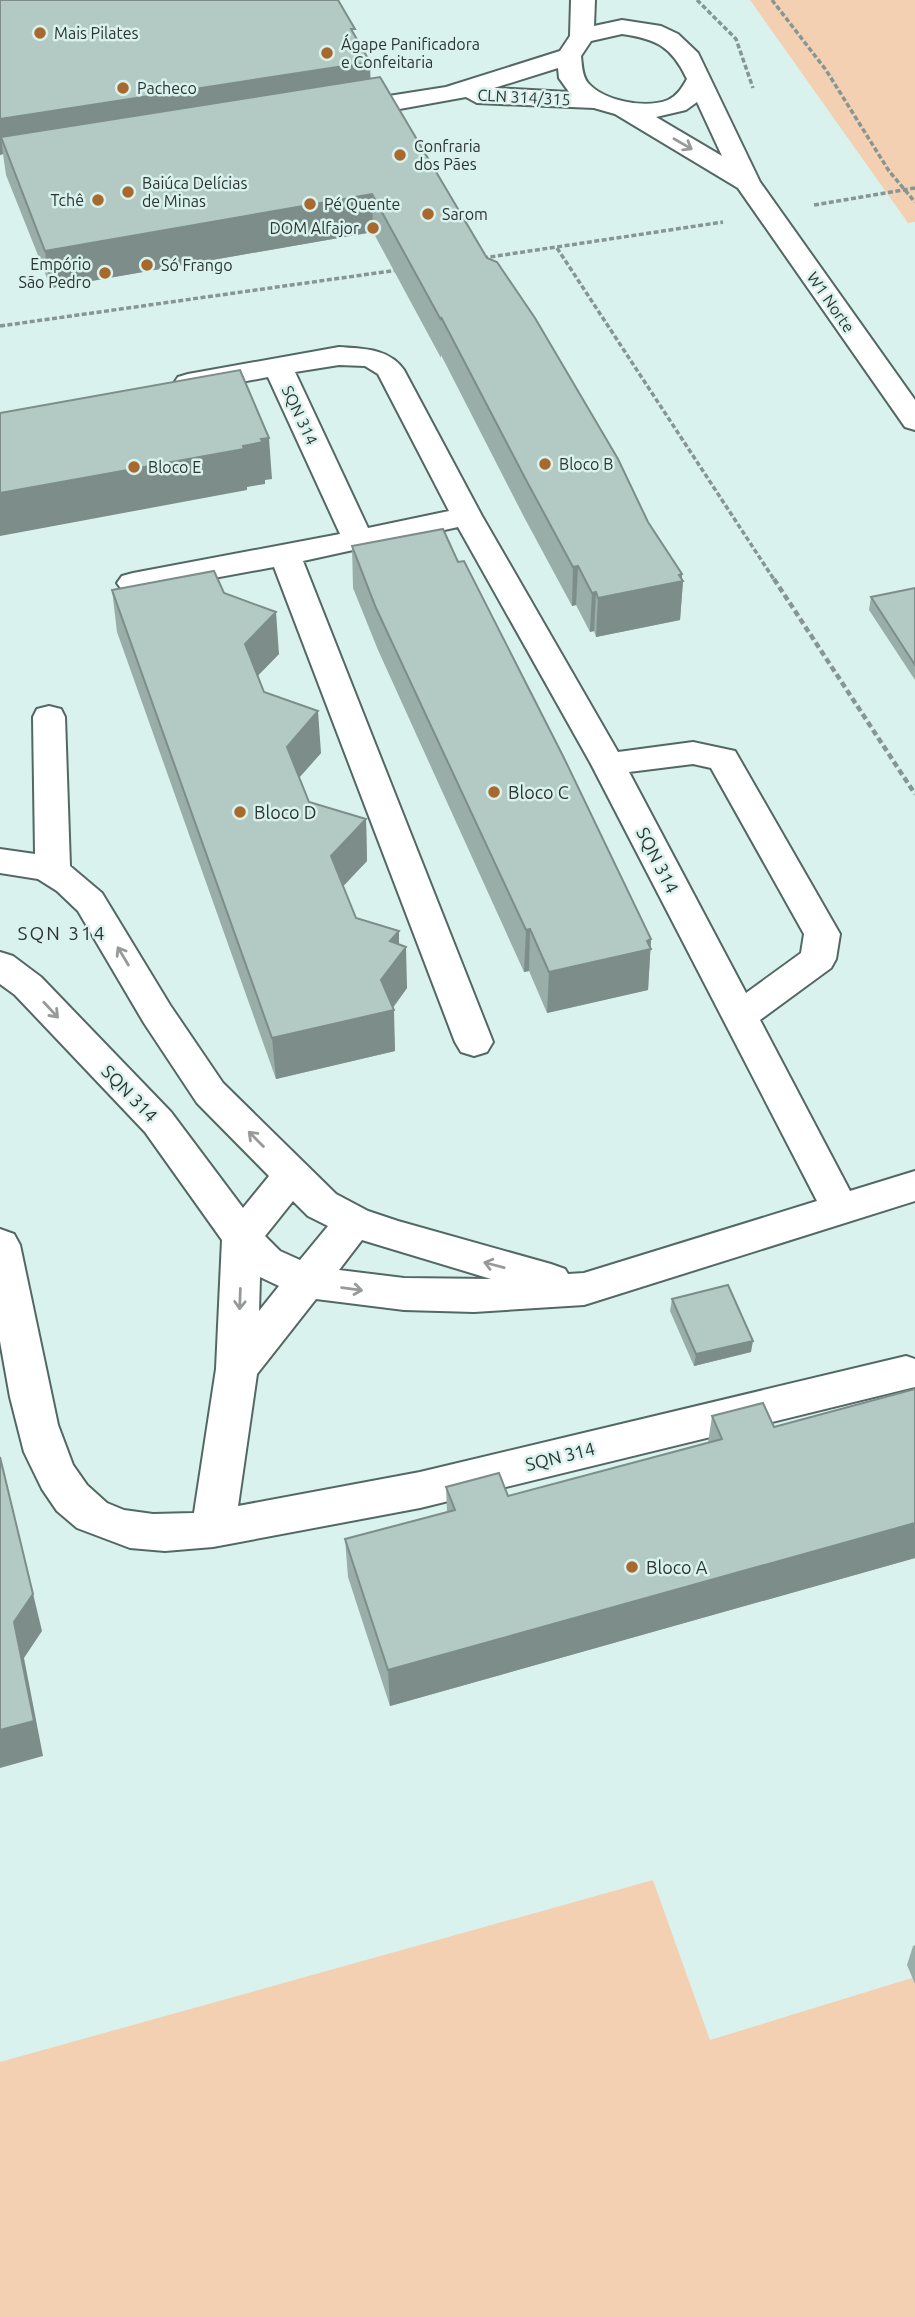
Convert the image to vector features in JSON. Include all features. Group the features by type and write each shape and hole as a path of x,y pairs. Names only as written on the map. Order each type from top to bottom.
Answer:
{"street":[{"path":"576,46 622,27 652,31 669,39 689,58 698,80 690,97 676,106 646,110 624,109 597,101 572,79 576,46 583,0"},
{"path":"626,0 652,31"},
{"name":"CLN 314/315","path":"314,116 450,94 576,46"},
{"name":"W1 Norte","path":"698,80 747,182 915,421"},
{"name":"CLN 314/315","path":"450,94 597,101"},
{"name":"W1 Norte","path":"624,109 747,182"},
{"name":"SQN 314","path":"159,388 339,356 381,362 396,378 467,516 608,764 840,1208"},
{"name":"SQN 314","path":"278,367 358,539"},
{"path":"133,583 285,555 467,516"},
{"path":"285,555 474,1042"},
{"path":"49,717 53,870"},
{"path":"608,764 693,753 723,759 822,934 818,959 739,1016"},
{"path":"0,861 28,862 53,870 76,886 90,902 157,1014 211,1093 322,1205 354,1222 459,1256 584,1289"},
{"name":"SQN 314","path":"0,965 28,986 158,1122 242,1237 266,1262 307,1282 404,1294 474,1296 584,1289 915,1186"},
{"path":"158,1122 211,1093"},
{"path":"213,1529 237,1369 242,1237 292,1174"},
{"path":"237,1369 354,1222"},
{"name":"SQN 314","path":"0,1245 37,1426 55,1474 77,1505 115,1527 158,1535 213,1529 420,1490 906,1373"}],"path":[{"path":"772,0 827,70 889,170 915,202"},
{"path":"475,259 769,214 915,188"},
{"path":"557,248 915,794"},
{"path":"0,326 407,269"}],"shaded area":[{"path":"750,0 915,0 915,222 908,223"},
{"path":"653,1880 710,2040 915,1977 915,2317 0,2317 0,2062"}],"building":[{"path":"0,0 338,0 370,62 0,119"},
{"path":"380,77 487,258 497,262 535,318 618,459 648,522 682,574 679,575 683,581 598,598 596,592 592,593 578,566 573,567 441,317 441,320 372,194 45,251 1,137"},
{"path":"240,370 269,438 261,439 263,442 243,446 244,449 0,493 0,413"},
{"name":"Bloco C","path":"443,529 458,562 464,561 564,758 651,939 647,941 651,949 549,972 530,929 526,930 376,608 352,546"},
{"name":"Bloco D","path":"214,571 224,593 276,612 245,644 264,692 318,711 287,747 309,802 366,819 331,856 356,918 399,931 390,941 406,947 381,980 394,1010 272,1038 112,590"},
{"path":"915,588 915,665 871,597"},
{"path":"728,1285 753,1341 696,1354 672,1299"},
{"name":"Bloco A","path":"915,1389 915,1523 388,1670 345,1539 455,1510 446,1487 499,1473 508,1496 722,1439 712,1416 763,1403 774,1427"},
{"path":"0,1457 33,1594 14,1622 34,1721 0,1730"}],"place":[{"name":"Mais Pilates","path":"40,33"},
{"name":"Ágape Panificadora e Confeitaria","path":"327,53"},
{"name":"Pacheco","path":"123,88"},
{"name":"Confraria dos Pães","path":"400,155"},
{"name":"Baiúca Delícias de Minas","path":"128,192"},
{"name":"Tchê","path":"98,200"},
{"name":"Pé Quente","path":"310,204"},
{"name":"Sarom","path":"428,214"},
{"name":"DOM Alfajor","path":"373,228"},
{"name":"Só Frango","path":"147,265"},
{"name":"Empório São Pedro","path":"105,273"},
{"name":"Bloco B","path":"545,464"},
{"name":"Bloco E","path":"134,467"},
{"name":"Bloco C","path":"494,792"},
{"name":"Bloco D","path":"240,812"},
{"name":"Bloco A","path":"632,1567"}],"district":[{"name":"SQN 314","path":"62,933"}]}
